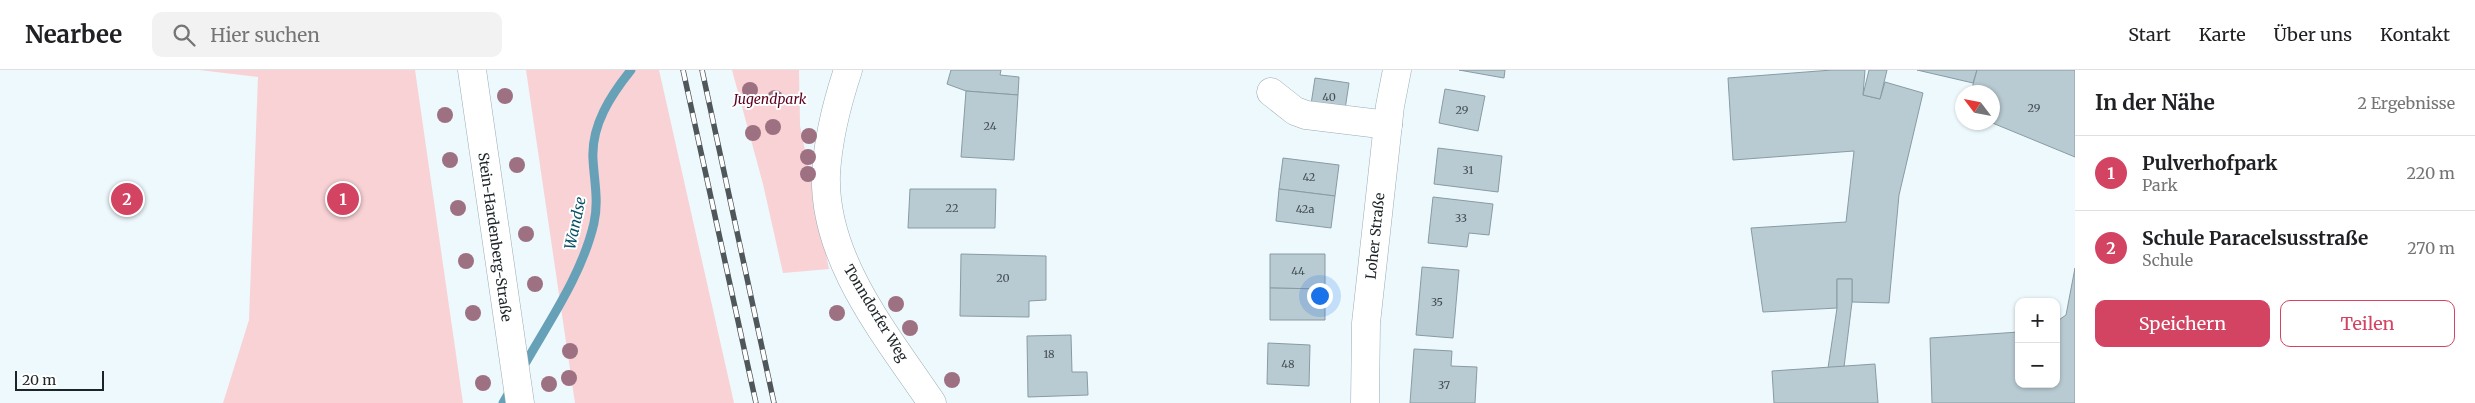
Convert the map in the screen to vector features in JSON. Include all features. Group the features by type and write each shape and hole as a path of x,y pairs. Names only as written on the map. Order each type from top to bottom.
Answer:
{"street":[{"name":"Stein-Hardenberg-Straße","path":"472,70 520,403"},
{"name":"Tonndorfer Weg","path":"848,70 833,126 826,175 828,207 833,230 854,282 932,403"},
{"name":"Loher Straße","path":"1365,403 1366,323 1388,125 1397,70"},
{"path":"1271,92 1295,112 1388,125"}],"green space":[{"path":"199,70 415,70 463,403 223,403 249,320 258,77"},
{"path":"526,70 659,70 734,403 575,403"},
{"name":"Jugendpark","path":"732,70 799,70 800,126 829,269 783,273 763,184"}],"building":[{"path":"951,70 1001,70 1000,75 1019,77 1018,95 966,91 947,84"},
{"path":"1459,70 1505,70 1504,78"},
{"path":"1832,70 1865,70 1863,95 1880,99 1885,82 1923,93 1899,195 1889,303 1852,302 1852,279 1837,279 1837,308 1763,312 1751,228 1846,222 1854,151 1733,160 1728,78"},
{"path":"1869,70 1887,70 1880,99 1863,95"},
{"path":"1917,70 1977,70 1973,83"},
{"path":"1977,70 2075,70 2075,157 2000,126 2000,85 1973,85"},
{"path":"1315,78 1349,83 1344,116 1310,111"},
{"path":"1445,89 1485,96 1478,131 1439,123"},
{"path":"966,91 1018,95 1014,160 961,157"},
{"path":"1438,148 1502,156 1498,192 1434,184"},
{"path":"1283,158 1339,165 1335,196 1279,189"},
{"path":"910,189 996,189 995,228 908,228"},
{"path":"1279,189 1335,196 1331,228 1276,221"},
{"path":"1433,197 1493,204 1489,235 1469,233 1467,247 1428,243"},
{"path":"961,254 1046,256 1046,300 1029,301 1029,317 960,316"},
{"path":"1270,254 1325,254 1325,289 1270,288"},
{"path":"1422,267 1459,270 1453,338 1416,335"},
{"path":"2075,268 2075,403 1932,403 1930,338 2015,332 2015,388 2060,388 2060,319 2066,315"},
{"path":"1837,279 1852,279 1852,302 1844,367 1828,368 1837,308"},
{"path":"1270,288 1325,289 1325,320 1270,320"},
{"path":"1071,335 1072,372 1087,372 1088,395 1028,397 1027,336"},
{"path":"1268,343 1310,345 1309,386 1267,384"},
{"path":"1414,349 1452,351 1451,366 1477,367 1475,403 1410,403"},
{"path":"1875,364 1878,403 1774,403 1772,371"}],"waterway":[{"name":"Wandse","path":"522,369 573,280 589,242 596,207 593,159 595,134 610,100 631,70"},
{"name":"Wandse","path":"503,403 511,389"}],"railway":[{"path":"683,70 756,403"},
{"path":"702,70 774,403"}],"place":[{"name":"Schule Paracelsusstraße","path":"127,199"},
{"name":"Pulverhofpark","path":"343,199"}]}
